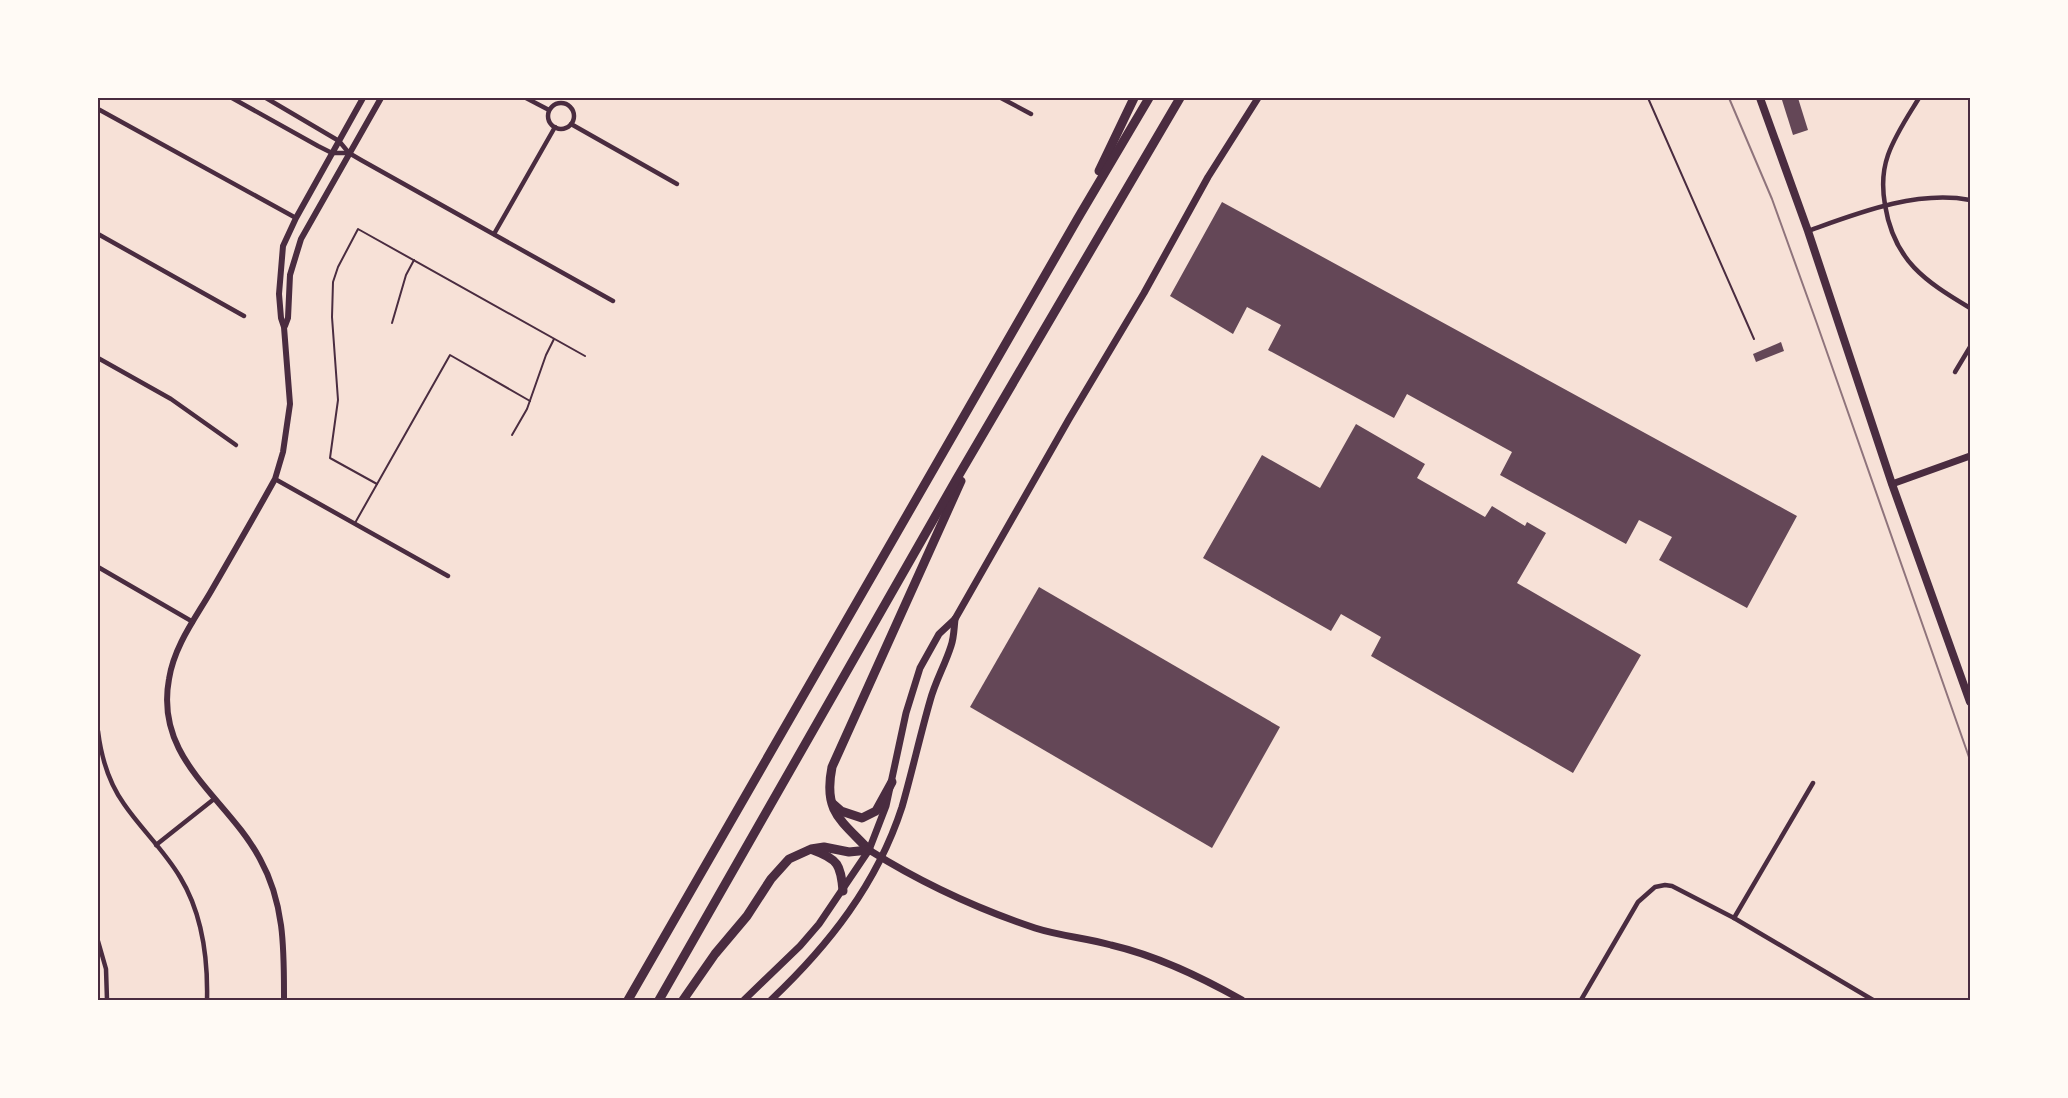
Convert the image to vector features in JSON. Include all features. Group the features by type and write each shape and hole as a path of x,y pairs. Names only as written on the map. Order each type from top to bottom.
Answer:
{"highway":[{"path":"1078,218 1134,98"},
{"path":"628,1000 1149,98"},
{"path":"659,1000 980,437 1180,98"},
{"path":"869,850 841,823 830,800 828,785 832,767 980,437"},
{"path":"830,800 841,811 862,818 876,811 892,782"},
{"path":"683,1000 715,954 747,916 771,879 789,859 811,849 824,847 849,852 869,850"},
{"path":"811,849 829,856 836,862 842,875 843,891"}],"main road":[{"path":"744,1000 800,946 843,891 869,850 880,824 892,782 906,713 920,668 939,634 955,619 1069,418 1144,293 1208,177 1258,98"},
{"path":"1760,98 1808,231 1892,484 1971,702"},
{"path":"1892,484 1971,456"},
{"path":"771,1000 801,972 840,927 854,907 881,858 902,806 930,699 952,644 955,619"},
{"path":"869,850 977,906 1004,917 1038,929 1134,951 1201,978 1242,1000"}],"street":[{"path":"232,98 332,153 349,153"},
{"path":"266,98 339,141 349,153 613,301"},
{"path":"284,1000 283,933 270,878 252,845 193,773 177,747 169,723 166,700 175,657 186,632 275,478 283,452 290,404 284,327 280,310 283,246 296,218 363,98"},
{"path":"284,327 288,318 288,295 295,253 306,228 381,98"},
{"path":"526,98 549,110"},
{"path":"567,104 570,98"},
{"path":"1001,98 1031,114"},
{"path":"1918,98 1888,154 1883,173 1885,206 1895,241 1911,266 1935,286 1971,308"},
{"path":"559,103 567,104 574,114 571,124 562,129 555,127 549,122 549,110 559,103"},
{"path":"98,109 296,218"},
{"path":"571,124 677,184"},
{"path":"494,234 555,127"},
{"path":"1808,231 1885,206 1930,198 1971,200"},
{"path":"98,234 244,316"},
{"path":"1955,372 1971,347"},
{"path":"98,358 171,399 236,445"},
{"path":"275,478 448,576"},
{"path":"98,567 193,622"},
{"path":"98,731 100,757 122,802 180,877 196,910 206,970 207,1000"},
{"path":"1734,918 1813,783"},
{"path":"156,845 214,799"},
{"path":"1581,1000 1638,902 1655,887 1672,886 1734,918 1873,1000"},
{"path":"98,941 106,969 107,1000"}],"lane":[{"path":"1648,98 1754,339"},
{"path":"377,484 330,458 338,400 332,291 338,267 358,228 585,356"},
{"path":"392,323 406,275 414,260"},
{"path":"512,435 530,401 546,355 555,339"},
{"path":"355,523 450,355 530,401"}],"building":[{"path":"1798,98 1808,130 1793,135 1782,100"},
{"path":"1222,202 1797,516 1747,608 1659,560 1672,537 1639,520 1626,544 1500,475 1512,452 1407,394 1394,418 1268,350 1281,325 1247,307 1233,334 1170,296"},
{"path":"1781,342 1784,351 1756,362 1753,354"},
{"path":"1356,424 1425,464 1417,478 1485,517 1492,506 1525,526 1527,522 1546,533 1517,583 1641,655 1573,773 1371,656 1381,637 1341,614 1331,631 1203,558 1262,455 1320,488"},
{"path":"1039,587 1280,727 1212,848 970,707"}],"railway":[{"path":"1729,98 1772,199 1970,760"}]}
